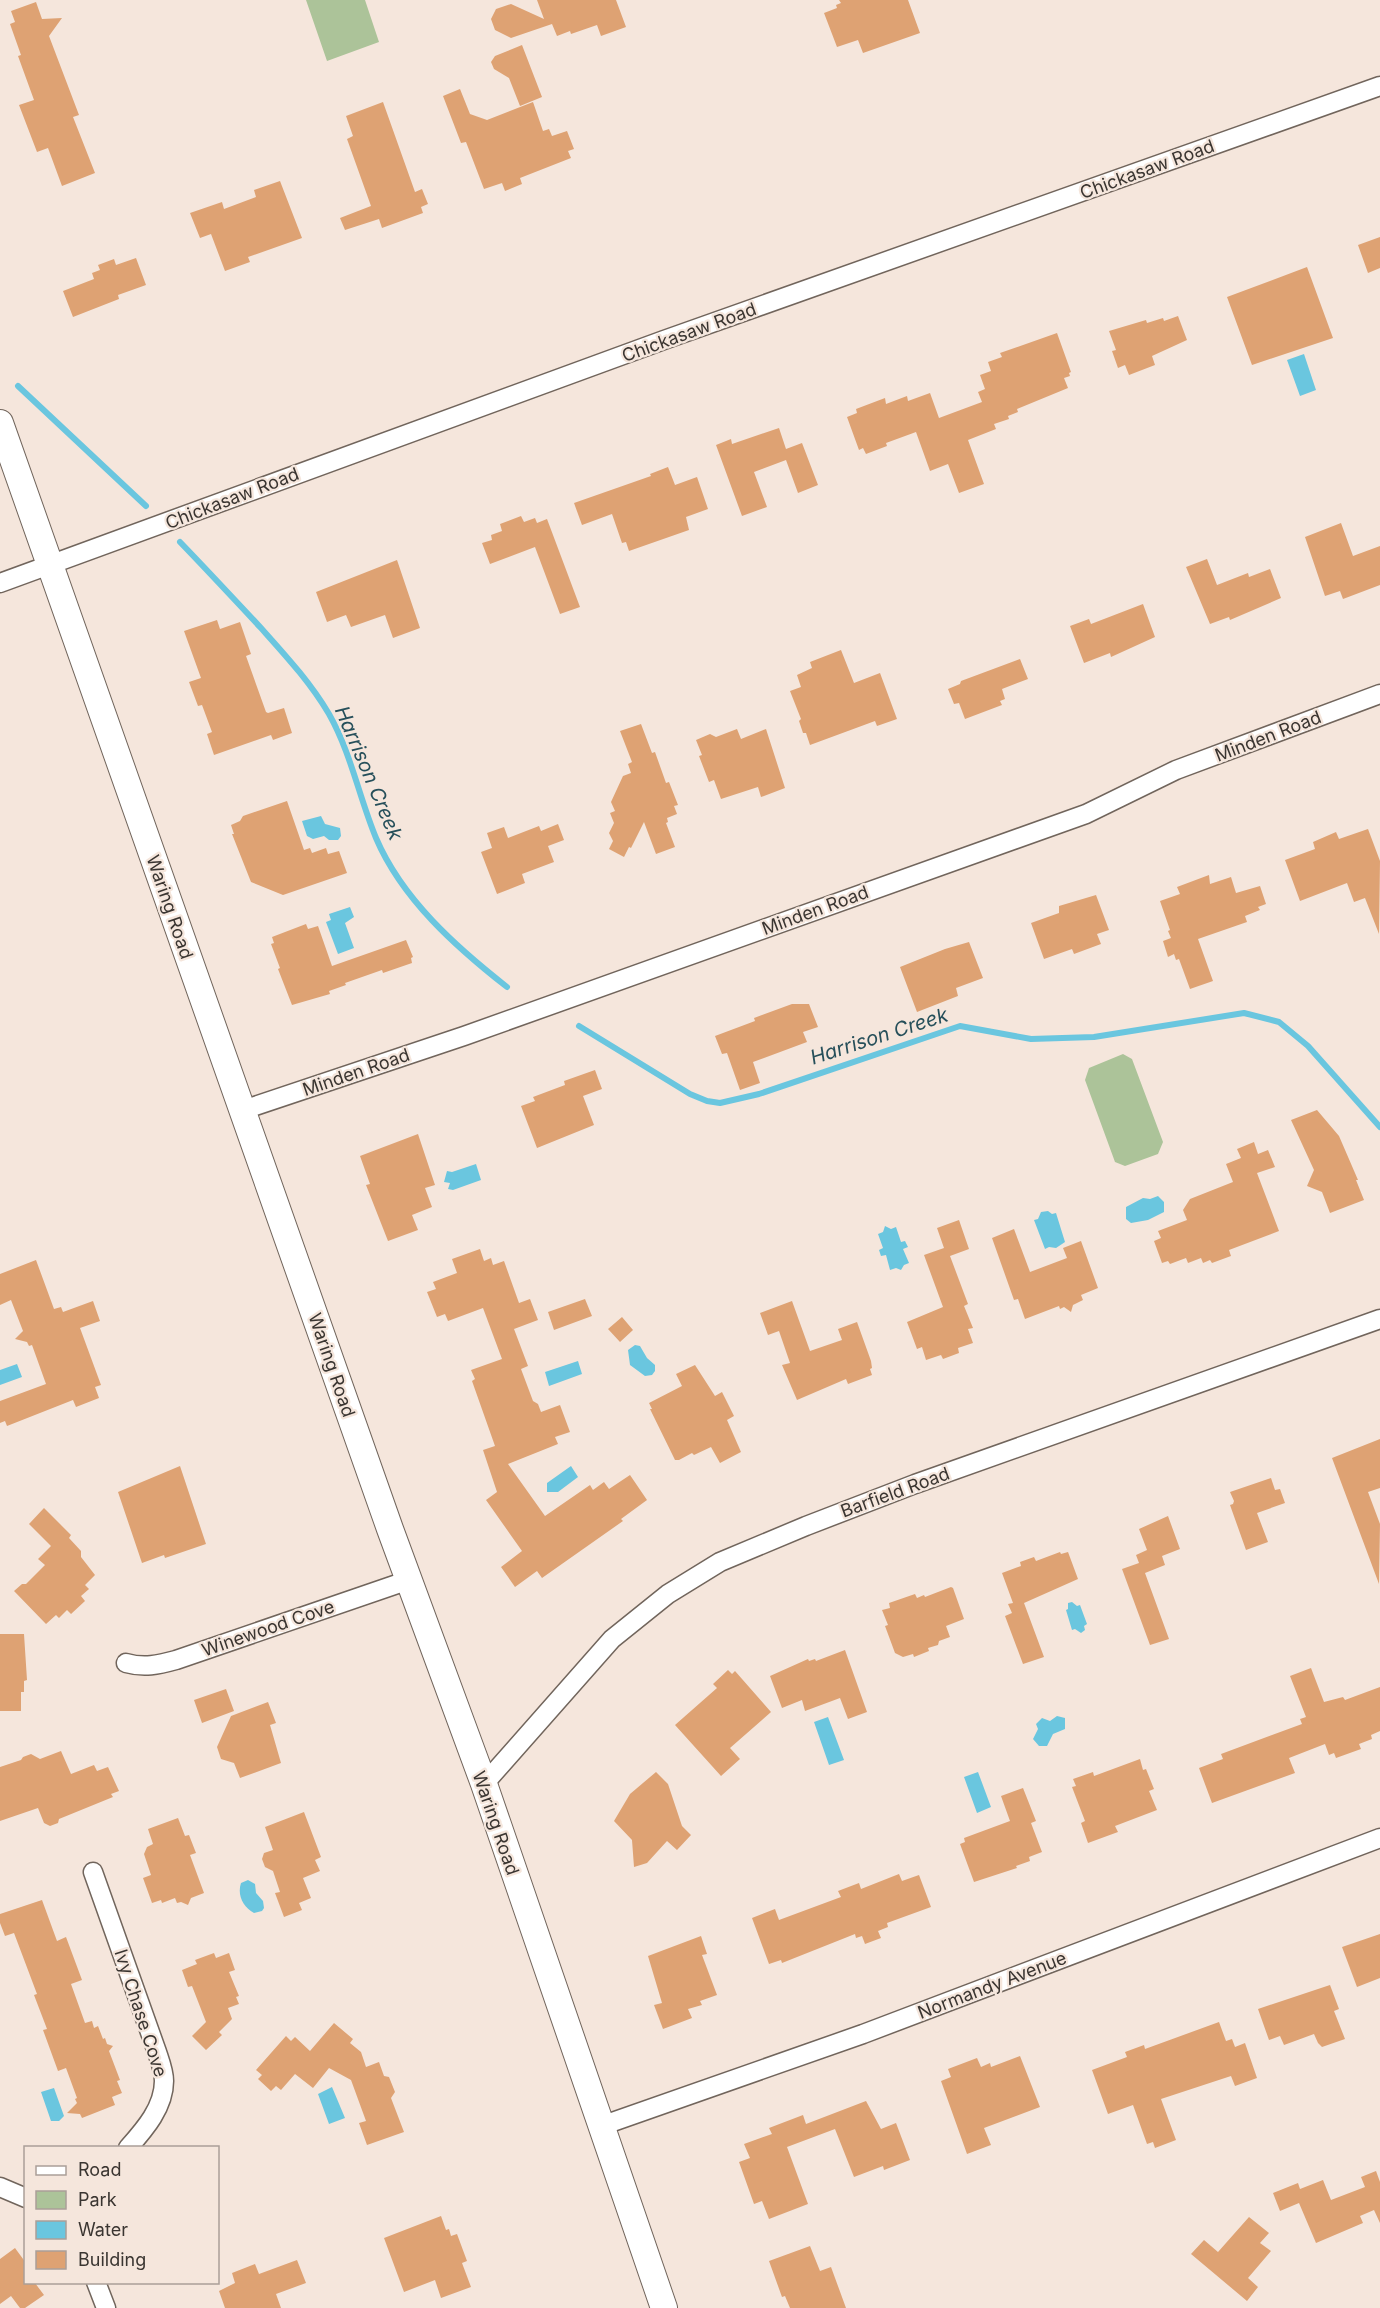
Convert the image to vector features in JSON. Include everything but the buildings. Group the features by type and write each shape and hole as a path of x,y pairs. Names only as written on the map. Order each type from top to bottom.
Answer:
{"main road":[{"name":"Waring Road","path":"0,423 409,1580 484,1784 664,2308"}],"street":[{"name":"Chickasaw Road","path":"0,583 654,344 1380,86"},
{"name":"Minden Road","path":"243,1110 464,1036 1086,813 1176,770 1380,694"},
{"name":"Barfield Road","path":"484,1784 612,1639 668,1594 720,1562 915,1484 1380,1319"},
{"name":"Winewood Cove","path":"126,1663 138,1667 154,1666 176,1660 409,1580"},
{"name":"Normandy Avenue","path":"602,2126 863,2034 1380,1838"},
{"name":"Ivy Chase Cove","path":"93,1872 154,2043 164,2078 159,2104 146,2126 130,2146"},
{"path":"3,2188 24,2197"},
{"path":"96,2284 106,2308"}],"green space":[{"path":"306,0 365,0 379,42 327,61"},
{"path":"1123,1054 1132,1059 1163,1142 1158,1154 1125,1166 1115,1162 1085,1080 1089,1068"}],"water":[{"path":"1304,354 1316,390 1300,396 1287,360"},
{"path":"321,816 325,824 340,828 341,836 338,840 329,840 324,836 313,839 307,836 302,821"},
{"path":"350,907 354,917 345,923 354,948 338,954 326,922 331,920 329,914"},
{"path":"476,1164 481,1180 453,1190 448,1189 450,1183 444,1182 447,1171 452,1172"},
{"path":"1158,1196 1164,1202 1164,1212 1148,1220 1131,1223 1126,1219 1126,1207 1143,1198 1150,1199"},
{"path":"1048,1211 1052,1214 1056,1213 1065,1242 1056,1248 1045,1249 1034,1220 1038,1219 1041,1212"},
{"path":"885,1226 891,1229 896,1227 901,1242 905,1241 908,1247 903,1249 909,1263 901,1270 896,1268 890,1270 886,1255 881,1256 879,1250 883,1248 878,1234 883,1232"},
{"path":"635,1345 640,1346 647,1358 655,1365 652,1375 645,1376 630,1365 628,1350"},
{"path":"578,1361 582,1374 549,1386 545,1372"},
{"path":"17,1364 22,1377 0,1385 0,1370"},
{"path":"571,1466 578,1477 558,1492 547,1492 547,1483"},
{"path":"1072,1602 1077,1606 1080,1605 1087,1624 1081,1633 1075,1629 1072,1630 1066,1610 1068,1603"},
{"path":"1057,1716 1065,1718 1065,1729 1053,1734 1047,1746 1039,1746 1033,1739 1038,1729 1036,1724 1042,1718 1050,1721"},
{"path":"828,1717 844,1760 829,1765 814,1722"},
{"path":"978,1772 991,1807 977,1813 964,1777"},
{"path":"248,1880 255,1884 256,1893 263,1901 262,1911 254,1913 242,1900 241,1883"},
{"path":"332,2087 345,2118 329,2124 318,2094"},
{"path":"54,2088 64,2116 59,2121 51,2121 41,2092"}],"waterway":[{"name":"Harrison Creek","path":"18,386 146,506"},
{"name":"Harrison Creek","path":"180,542 280,649 322,702 343,744 376,838 400,881 415,901 450,938 507,987"},
{"name":"Harrison Creek","path":"579,1026 690,1094 707,1101 720,1103 759,1094 960,1026 1031,1039 1094,1037 1244,1013 1279,1022 1308,1046 1380,1127"}]}
